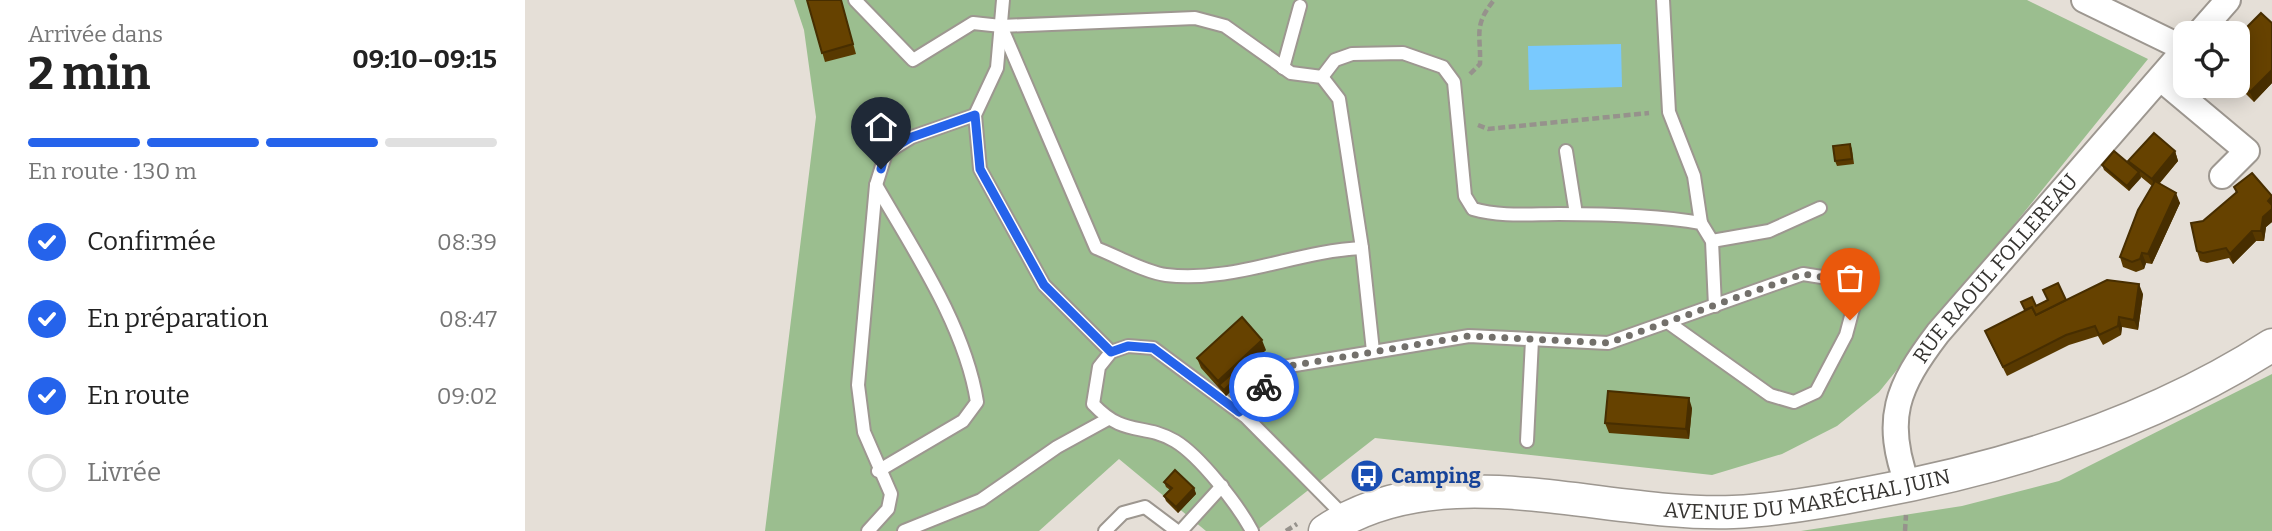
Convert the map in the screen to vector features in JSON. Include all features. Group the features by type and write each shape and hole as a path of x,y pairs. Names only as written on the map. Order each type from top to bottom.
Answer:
{"street":[{"path":"2084,0 2173,42"},
{"path":"2210,21 2228,0"},
{"name":"RUE RAOUL FOLLEREAU","path":"1908,486 1895,436 1896,407 1910,370 1938,333 2173,64"},
{"path":"2161,79 2247,151 2221,176"},
{"name":"AVENUE DU MARÉCHAL JUIN","path":"1336,524 1397,499 1461,491 1731,512 1774,509 1908,486 2004,462 2137,415 2207,384 2272,345"}],"lane":[{"path":"855,0 913,60 973,23 1001,26 1195,18 1225,26 1291,73 1322,77 1339,99 1362,247 1373,351"},
{"path":"1003,0 997,68 975,115 980,169 1044,285 1111,352"},
{"path":"1663,0 1669,112 1694,176 1701,223 1712,241 1716,306"},
{"path":"1283,68 1300,6"},
{"path":"1001,26 1096,247 1165,275 1235,273 1325,250 1362,247"},
{"path":"1322,77 1335,61 1352,54 1403,53 1443,67 1454,82 1465,196 1472,209 1489,213 1576,214 1677,219 1701,223"},
{"path":"868,531 888,509 891,494 878,471 865,432 858,385 876,186 885,153 912,137 975,115"},
{"path":"1566,151 1576,214"},
{"path":"876,186 939,294 974,383 977,402 963,421 878,471"},
{"path":"1712,241 1769,231 1820,208"},
{"path":"1239,412 1283,367 1469,336 1608,343 1803,274 1834,279 1854,305 1846,335 1816,392 1794,402 1770,396 1669,323"},
{"path":"1527,441 1532,340"},
{"path":"1252,531 1222,486 1175,441 1116,425 1093,404 1099,367 1111,352 1128,346 1153,348 1239,412 1336,524"},
{"path":"904,531 981,500 1057,447 1108,419"},
{"path":"1105,531 1123,513 1145,507 1179,531 1222,486"}],"path":[{"path":"1454,82 1473,73 1480,64 1477,28 1483,14 1494,0"},
{"path":"1457,117 1488,129 1659,112"}],"green space":[{"path":"794,0 2027,0 2148,59 1879,392 1837,426 1782,454 1712,475 1375,438 1256,531 1206,531 1119,459 1039,531 765,531 816,117 804,30"},
{"path":"2272,374 2272,531 1801,531 1962,506 2059,481"}],"water":[{"path":"1621,44 1622,87 1529,90 1528,46"}],"building":[{"path":"807,0 841,0 853,44 822,53"},
{"path":"2261,13 2272,23 2272,70 2250,92 2250,24"},
{"path":"2154,133 2175,151 2152,179 2128,161"},
{"path":"1850,144 1852,159 1835,161 1833,146"},
{"path":"2114,151 2139,172 2127,186 2102,165"},
{"path":"2252,173 2272,196 2268,201 2272,209 2263,217 2261,231 2252,231 2230,254 2226,248 2203,253 2197,251 2191,223 2203,221 2237,192 2234,187"},
{"path":"2155,181 2176,193 2148,254 2142,253 2140,259 2132,262 2120,257 2138,210"},
{"path":"2107,280 2139,284 2134,320 2119,317 2118,326 2099,335 2095,326 2066,335 2003,367 1985,331 2032,307 2036,315"},
{"path":"2058,283 2066,300 2036,315 2032,307 2025,310 2021,302 2032,297 2036,306 2048,300 2043,290"},
{"path":"1242,317 1262,340 1218,381 1197,358"},
{"path":"1237,369 1241,374 1224,390 1219,385"},
{"path":"1608,391 1689,398 1686,429 1605,423"},
{"path":"1175,470 1194,488 1176,507 1164,496 1172,488 1164,482"}],"way so far":[{"path":"1264,387 1283,367 1311,360 1469,336 1608,343 1803,274 1834,279 1854,305 1850,320"}],"place":[{"name":"Camping","path":"1367,476"}],"route":[{"path":"881,169 885,153 912,137 975,115 980,169 1044,285 1111,352 1128,346 1153,348 1239,412 1264,387"}]}
